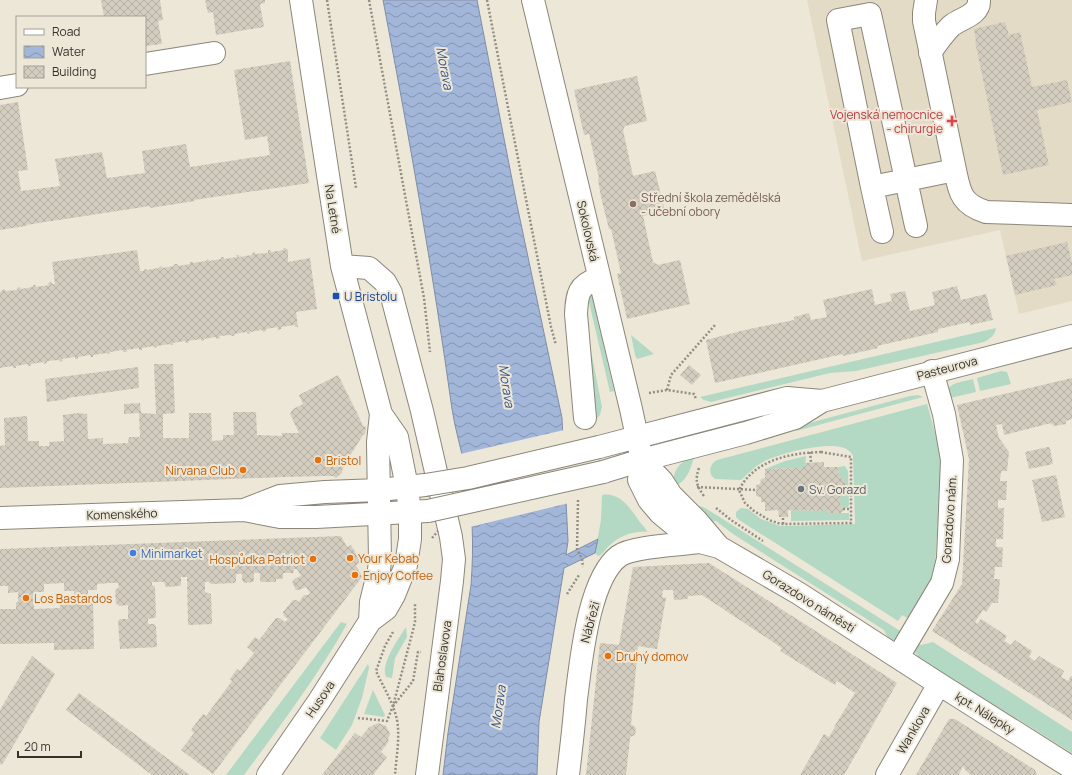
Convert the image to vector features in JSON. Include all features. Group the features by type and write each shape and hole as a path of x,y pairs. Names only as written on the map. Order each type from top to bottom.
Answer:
{"street":[{"name":"Na Letné","path":"301,0 342,266 381,414 397,437 416,486"},
{"path":"926,0 924,21 930,54 954,170 960,193 964,200 976,209 986,212 1072,215"},
{"path":"930,54 939,40 952,26 973,13 978,8 979,0"},
{"name":"Sokolovská","path":"537,1 599,278 642,460"},
{"path":"882,232 838,20 870,14 916,226"},
{"path":"146,64 214,53"},
{"path":"0,88 16,85"},
{"path":"872,187 954,170"},
{"name":"Blahoslavova","path":"342,266 369,268 385,282 391,293 422,411 451,537 454,559 452,581 427,775"},
{"path":"585,418 576,301 582,288 590,281 599,278"},
{"name":"Pasteurova","path":"822,401 932,371 1072,336"},
{"name":"Gorazdovo nám.","path":"898,657 942,583 948,559 952,460 944,414 932,371"},
{"name":"Komenského","path":"244,510 280,496 325,492 380,490 468,478 599,447 787,398 822,401"},
{"name":"Komenského","path":"0,518 244,510 280,517 316,517 419,512 474,502 603,472 642,460 746,433 795,418 822,401"},
{"name":"Na Letné","path":"380,490 378,442 381,414"},
{"name":"Gorazdovo náměstí","path":"642,460 662,481 671,495 697,521 709,544 798,593 898,657"},
{"name":"Husova","path":"268,775 331,683 370,621 386,608 394,595 406,565 409,546 419,512 416,486"},
{"name":"Husova","path":"370,621 371,602 380,560 380,490"},
{"name":"Nábřeží","path":"568,775 584,636 594,602 605,574 618,557 633,550 709,544"},
{"name":"kpt. Nálepky","path":"898,657 1072,768"},
{"name":"Wanklova","path":"887,775 939,684"}],"path":[{"path":"327,0 356,188"},
{"path":"369,0 424,298 430,353"},
{"path":"487,0 551,327 557,349"},
{"path":"667,390 671,375 715,325"},
{"path":"647,393 667,390 694,394"},
{"path":"810,452 811,462"},
{"path":"810,452 820,452 851,457 851,523 783,524 769,520 754,511 745,503 740,490 744,481 765,463 781,457 810,452"},
{"path":"699,467 697,474 697,487 707,499"},
{"path":"697,487 756,490"},
{"path":"713,504 731,520 763,541"},
{"path":"843,509 851,509"},
{"path":"783,517 783,524"},
{"path":"567,594 584,567 577,549"},
{"path":"358,718 387,721 393,706 415,622 414,599"},
{"path":"393,706 413,681 418,652"},
{"path":"376,671 393,706 398,727 394,775"}],"shaded area":[{"name":"Vojenská nemocnice - chirurgie","path":"807,0 1072,0 1072,301 1019,314 1000,230 862,261"}],"green space":[{"path":"591,290 614,391 610,392 588,298"},
{"path":"996,328 995,333 984,342 856,371 830,373 711,402 700,397"},
{"path":"587,330 602,407 600,415 593,423"},
{"path":"631,335 654,354 637,359"},
{"path":"1001,371 1007,372 1011,384 980,391 977,378"},
{"path":"973,379 976,392 946,399 950,387 956,383"},
{"path":"918,395 923,397 796,431 798,426"},
{"path":"927,404 941,454 941,476 935,566 925,591 913,609 914,622 902,615 898,621 736,517 736,512 741,508 748,509 761,519 780,526 855,524 853,456 850,451 842,447 832,446 806,449 781,455 763,462 741,480 715,479 711,475 711,466 717,460"},
{"path":"695,454 686,477 675,486 674,475 678,467"},
{"path":"806,456 805,467 765,469 785,461"},
{"path":"845,466 848,471 849,505 847,508 843,508 840,506 840,497 845,492 846,487 839,477 838,467"},
{"path":"602,495 613,496 622,501 647,531 631,533 622,537 613,542 598,556 595,553 601,520"},
{"path":"695,505 710,511 905,634 895,640 890,639 884,630 733,534 716,521 707,522"},
{"path":"824,509 827,509 827,513 849,513 849,520 791,521 791,510 824,511"},
{"path":"341,622 347,624 323,663 298,701 244,775 226,775"},
{"path":"406,627 407,637 395,658 392,678 386,677 385,672 388,658"},
{"path":"916,642 921,645 933,642 1072,732 1072,753 920,659 915,652"},
{"path":"368,664 369,668 362,698 352,725 336,750 320,738"},
{"path":"373,690 385,715 384,717 364,714"}],"water":[{"name":"Morava","path":"383,0 477,0 517,205 562,418 568,541 566,555 598,539 595,553 564,568 539,722 537,775 443,775 471,585 473,541 471,511 468,482 452,409 420,204"}],"pier":[{"path":"564,430 569,503 470,527 467,492 460,454"}],"building":[{"path":"101,0 160,0 163,20 158,21 162,44 146,46 146,16 104,16"},
{"path":"205,0 265,0 265,3 260,4 264,27 216,35 213,12 208,13"},
{"path":"1005,22 1009,35 1020,32 1032,87 1067,80 1072,102 1037,110 1049,165 1003,175 975,41 974,29"},
{"path":"290,61 309,183 0,230 0,105 18,102 28,170 18,171 21,191 60,186 55,159 102,152 107,178 145,173 142,151 186,144 190,167 270,155 267,136 245,140 234,70"},
{"name":"Střední škola zemědělská - učební obory","path":"637,76 647,121 625,126 623,130 633,176 655,171 665,211 643,216 653,262 658,265 680,260 690,304 627,319 617,274 621,273 611,229 609,229 601,197 599,178 589,134 584,135 574,90"},
{"path":"1067,242 1072,263 1072,275 1054,279 1057,285 1015,295 1006,256"},
{"path":"283,248 286,248 286,250 288,249 288,262 310,258 317,309 296,312 298,327 295,327 295,325 281,327 281,329 278,330 278,327 266,329 266,331 263,332 262,330 250,332 250,334 247,334 247,332 234,334 235,336 219,336 220,338 216,339 216,337 201,341 201,339 188,341 189,343 186,343 185,341 173,343 173,345 157,346 155,348 154,346 142,348 142,350 139,350 139,348 126,350 127,352 123,352 123,350 110,352 110,354 93,355 93,357 90,355 78,357 78,359 75,359 75,357 62,359 63,361 60,362 59,360 47,361 47,363 44,364 44,362 31,364 31,366 28,366 28,364 16,366 16,368 13,368 13,366 0,368 0,292 5,289 5,291 17,290 17,288 20,287 21,289 33,287 33,285 36,285 36,287 49,285 48,283 51,282 52,284 55,284 52,262 137,250 140,271 144,271 144,269 159,268 162,266 162,268 174,266 174,264 177,264 178,266 190,264 190,262 206,261 208,259 209,261 221,259 221,257 224,257 224,259 237,257 236,255 239,255 239,257 252,255 252,253 255,252 255,254 268,253 268,250 271,252 284,250"},
{"path":"957,286 961,300 986,294 993,320 970,325 970,322 938,329 938,332 877,346 878,348 843,356 843,354 715,383 706,340 794,320 794,317 809,313 811,320 827,317 823,300 872,289 875,305 892,301 890,294 905,291 910,311 935,305 932,292"},
{"path":"154,364 173,364 175,413 163,414 163,438 189,438 189,413 211,413 212,441 223,440 223,435 234,435 233,412 256,412 257,435 282,436 282,433 299,433 290,414 293,409 303,404 299,395 338,375 363,426 366,427 365,434 346,462 342,473 336,478 333,476 284,477 0,488 0,446 5,445 4,418 27,416 28,441 39,441 39,446 49,446 49,442 64,441 63,415 78,413 87,414 88,439 103,438 103,444 128,443 129,437 140,437 139,413 124,414 124,404 140,403 141,413 156,414"},
{"path":"689,365 701,375 692,385 680,375"},
{"path":"138,367 139,388 47,402 45,379"},
{"path":"1072,378 1072,419 1066,421 1066,424 1054,426 1053,424 1051,425 1051,423 1004,435 1002,424 996,425 999,438 1009,452 1007,471 1001,471 1000,481 1007,481 1006,500 998,500 998,508 1004,508 1003,539 996,539 996,547 1003,547 1002,567 995,567 994,579 1000,579 998,603 992,603 986,612 983,610 975,622 977,624 981,619 1007,636 1004,641 1011,645 1015,640 1032,651 1029,657 1035,661 1039,656 1064,671 1061,677 1068,681 1072,676 1072,720 932,631 962,584 969,459 957,405"},
{"path":"1048,447 1050,448 1053,464 1029,469 1025,452"},
{"name":"Sv. Gorazd","path":"824,462 824,467 838,467 839,477 842,478 846,484 845,491 840,497 840,506 843,507 843,512 827,513 827,509 824,509 824,511 788,510 788,517 779,517 778,510 765,511 765,502 761,502 761,497 756,496 756,485 760,484 761,479 765,478 765,469 799,468 805,467 805,463"},
{"path":"1056,475 1065,517 1042,522 1032,480"},
{"path":"341,536 347,547 351,545 361,562 356,565 362,577 213,774 181,750 194,733 191,730 203,714 206,716 232,681 230,679 237,669 240,671 254,653 247,647 255,637 259,640 276,618 280,618 285,622 288,619 284,616 283,612 293,600 299,602 304,595 308,595 310,593 306,587 296,590 292,582 294,579 301,576 297,569 294,569 293,573 283,573 283,578 276,579 276,582 262,582 260,580 260,573 254,573 253,582 244,583 242,580 242,574 236,574 235,583 211,584 209,582 205,582 205,592 211,594 212,624 188,625 187,577 181,577 181,585 179,586 166,587 164,582 152,582 152,585 155,587 156,617 148,619 148,624 154,624 156,626 157,647 120,649 118,621 120,619 128,619 128,605 119,606 116,603 115,590 119,587 118,583 97,584 97,590 88,590 88,600 93,600 94,649 54,650 54,643 0,644 0,609 16,609 18,592 8,593 8,586 0,586 0,549","holes":["64,583 64,591 74,591 74,601 71,601 71,604 60,605 60,608 34,609 34,592 44,592 44,584"]},
{"path":"709,563 897,683 844,775 800,775 824,734 829,737 855,693 837,681 835,685 780,651 782,648 702,595 688,596 688,599 674,600 673,590 663,590 662,597 666,598 657,649 638,646 631,724 636,728 635,735 630,737 626,775 586,775 600,643 619,645 633,567"},
{"path":"32,656 55,674 2,765 0,764 0,710"},
{"path":"79,693 190,775 152,775 66,710"},
{"path":"949,719 955,719 1035,770 1037,775 971,775 963,766 959,774 961,775 916,775"},
{"path":"378,723 386,726 390,734 389,741 381,752 387,757 373,775 322,775 355,733 361,737 370,726"}],"place":[{"name":"Vojenská nemocnice - chirurgie","path":"952,121"},
{"name":"Střední škola zemědělská - učební obory","path":"633,204"},
{"name":"U Bristolu","path":"336,296"},
{"name":"Bristol","path":"318,460"},
{"name":"Nirvana Club","path":"243,470"},
{"name":"Sv. Gorazd","path":"801,489"},
{"name":"Minimarket","path":"133,553"},
{"name":"Your Kebab","path":"350,558"},
{"name":"Hospůdka Patriot","path":"313,559"},
{"name":"Enjoy Coffee","path":"355,575"},
{"name":"Los Bastardos","path":"26,598"},
{"name":"Druhý domov","path":"608,656"}]}
